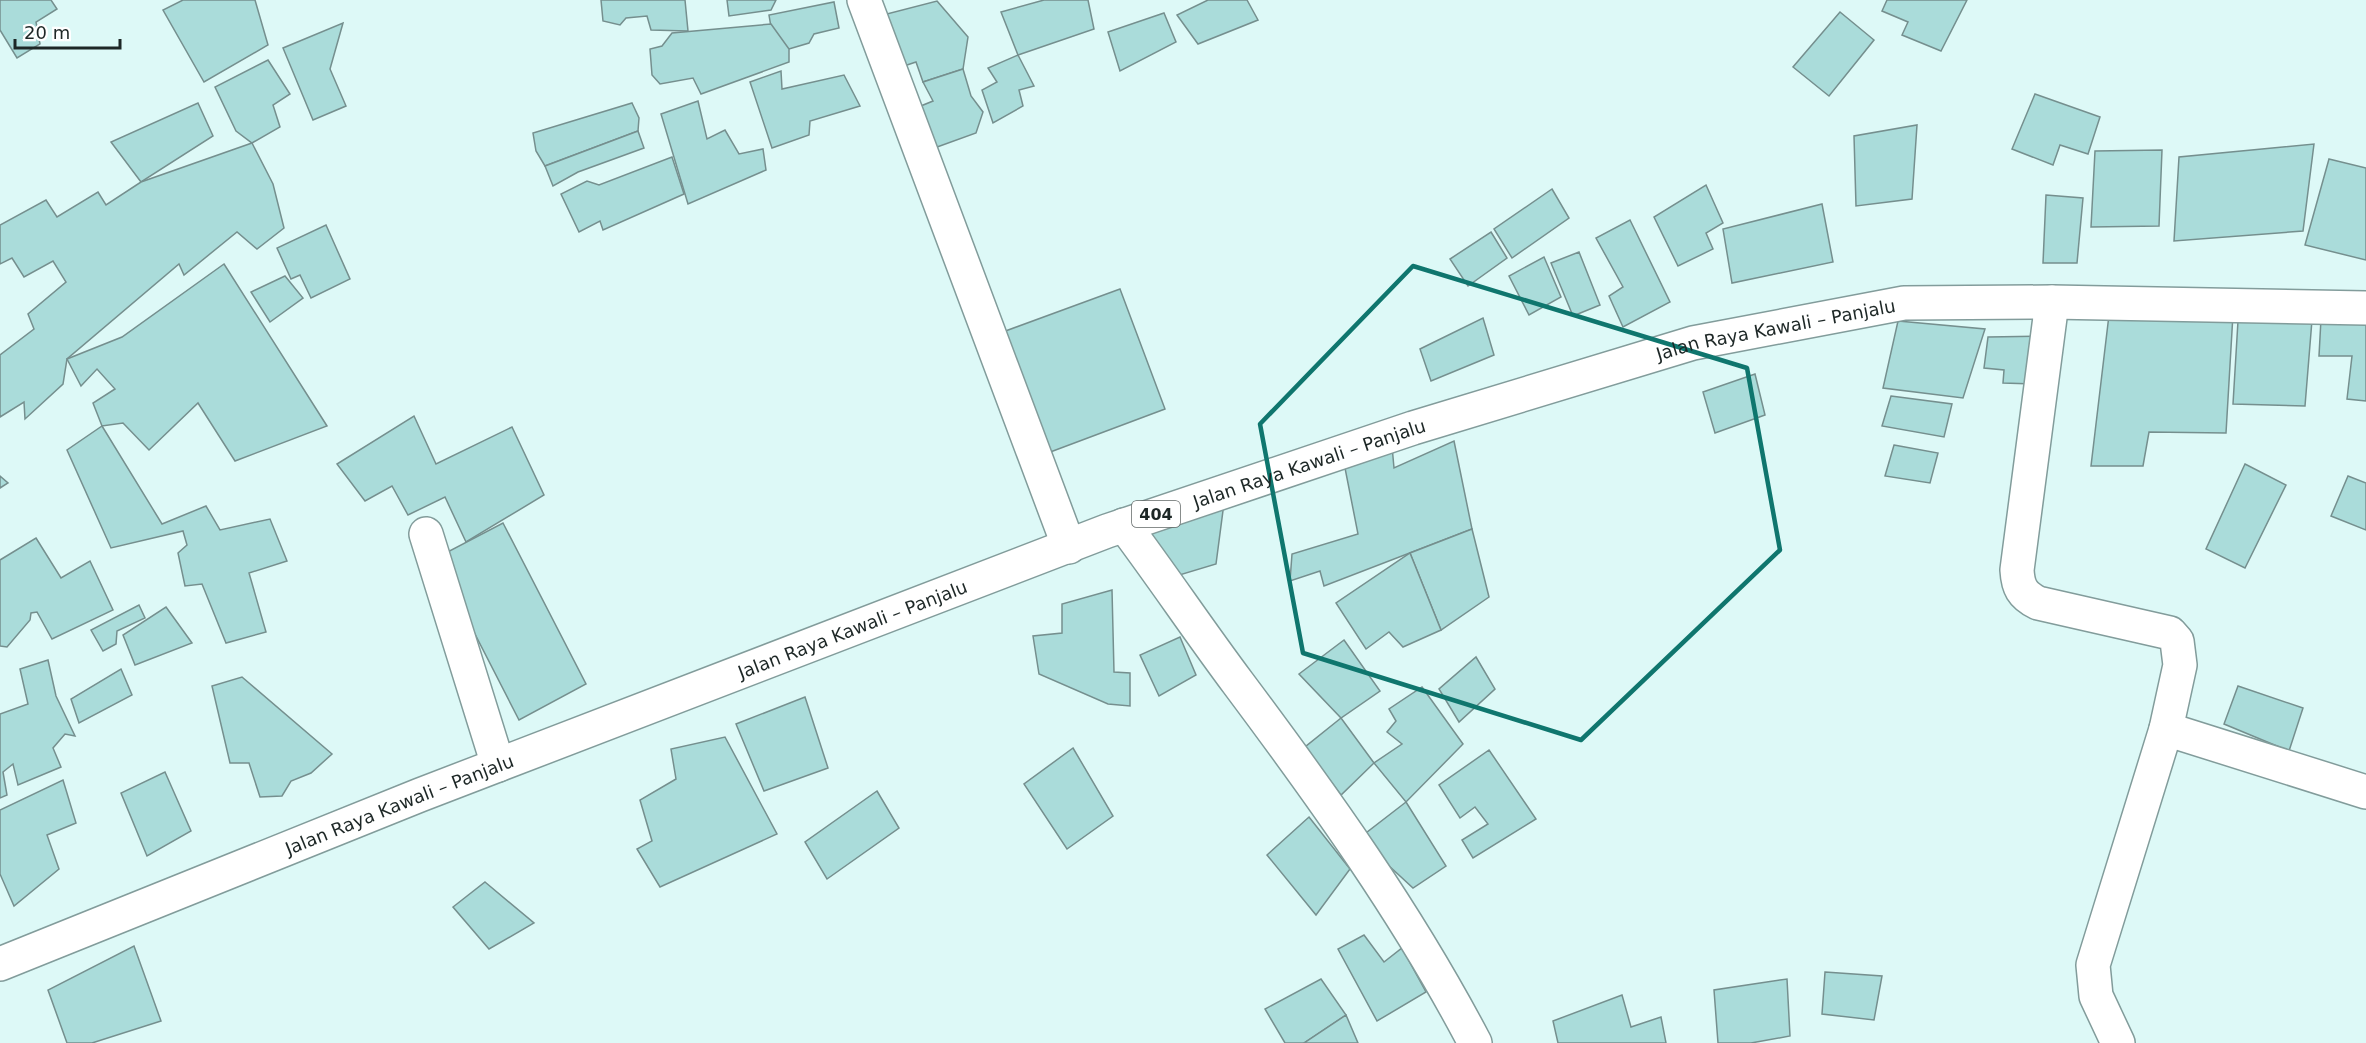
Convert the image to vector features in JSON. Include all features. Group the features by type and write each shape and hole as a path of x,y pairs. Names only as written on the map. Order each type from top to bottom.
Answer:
{"street":[{"path":"864,0 1069,547"},
{"path":"2052,302 2017,570 2018,583 2022,592 2038,603 2170,633 2177,641 2180,665 2166,729 2093,965 2096,996 2118,1043"},
{"name":"Jalan Raya Kawali – Panjalu","path":"0,964 498,765 1124,525 1413,428 1693,343 1904,303 2052,302 2366,308"},
{"path":"1124,525 1288,747 1339,822 1405,923 1475,1043"},
{"path":"426,534 498,765"},
{"path":"2166,729 2366,792"}],"highlighted area":[{"path":"1413,266 1747,368 1780,550 1581,740 1303,653 1260,424"}],"building":[{"path":"0,0 51,0 57,9 36,22 40,44 17,58 0,30"},
{"path":"183,0 255,0 268,45 204,82 163,10"},
{"path":"601,0 685,0 688,31 651,30 647,16 626,18 620,25 603,21"},
{"path":"727,0 776,0 771,10 729,16"},
{"path":"1044,0 1088,0 1094,29 1018,55 1001,12"},
{"path":"1208,0 1247,0 1258,20 1198,44 1177,15"},
{"path":"1887,0 1967,0 1941,51 1902,35 1908,22 1882,11"},
{"path":"937,1 968,37 963,69 923,82 916,62 898,68 879,16"},
{"path":"834,2 839,28 814,34 809,43 789,49 774,45 769,15"},
{"path":"1840,12 1874,40 1829,96 1793,67"},
{"path":"1164,13 1176,42 1120,71 1108,32"},
{"path":"343,23 330,69 346,106 313,120 283,48"},
{"path":"771,24 789,49 789,62 701,94 693,78 660,84 652,75 650,49 662,46 672,33"},
{"path":"1018,55 1034,86 1019,90 1023,106 993,123 982,90 997,82 988,68"},
{"path":"268,60 290,94 273,105 280,127 252,143 236,131 215,87"},
{"path":"963,69 971,96 983,112 976,133 926,151 906,112 933,101 923,82"},
{"path":"781,71 782,89 844,75 860,106 810,121 809,135 772,148 750,82"},
{"path":"2035,94 2100,117 2088,154 2060,145 2053,165 2012,149"},
{"path":"698,101 707,139 725,130 739,154 763,149 766,170 688,204 661,114"},
{"path":"198,103 213,136 141,182 111,142"},
{"path":"632,103 639,118 638,131 545,166 536,151 533,133"},
{"path":"1917,125 1912,199 1856,206 1854,136"},
{"path":"638,131 644,148 578,172 553,186 545,166"},
{"path":"252,143 273,184 284,228 257,249 237,232 184,275 179,264 67,359 63,384 25,419 24,402 0,417 0,355 34,329 28,314 66,282 53,261 24,277 12,258 0,264 0,225 46,200 57,217 98,192 106,205 141,182"},
{"path":"2314,144 2303,231 2174,241 2179,157"},
{"path":"2162,150 2159,226 2091,227 2095,151"},
{"path":"672,157 684,194 603,230 600,221 579,232 561,194 587,181 599,185"},
{"path":"2329,159 2366,168 2366,260 2305,245"},
{"path":"1706,185 1723,223 1706,233 1713,249 1678,266 1654,217"},
{"path":"1552,189 1569,218 1512,258 1494,229"},
{"path":"2046,195 2083,198 2077,263 2043,263"},
{"path":"1822,204 1833,262 1732,283 1723,229"},
{"path":"1630,220 1670,302 1623,327 1609,296 1623,287 1596,238"},
{"path":"326,225 350,279 311,298 300,275 291,279 277,248"},
{"path":"1491,232 1507,258 1468,286 1450,259"},
{"path":"1579,252 1600,305 1573,316 1551,263"},
{"path":"1544,257 1561,297 1529,315 1509,276"},
{"path":"224,264 327,426 235,461 198,403 149,450 123,423 102,426 93,403 115,389 97,369 81,386 67,359 122,337"},
{"path":"285,276 303,298 270,322 251,292"},
{"path":"1120,289 1165,409 1045,454 1000,333"},
{"path":"2233,314 2226,433 2149,432 2143,466 2091,466 2109,315"},
{"path":"1483,318 1494,355 1431,381 1420,349"},
{"path":"2321,319 2366,320 2366,401 2347,399 2352,356 2319,356"},
{"path":"2312,320 2305,406 2233,404 2238,321"},
{"path":"1898,321 1985,329 1963,398 1883,388"},
{"path":"2045,336 2038,384 2003,383 2004,370 1984,368 1988,337"},
{"path":"1755,374 1765,415 1715,433 1703,392"},
{"path":"1891,396 1952,404 1944,437 1882,426"},
{"path":"414,416 436,464 512,427 544,495 466,542 445,497 408,515 392,486 365,501 337,464"},
{"path":"102,426 162,524 206,506 220,530 270,519 287,561 249,573 266,632 226,643 202,584 185,586 178,553 187,545 183,531 111,548 67,450"},
{"path":"1454,441 1472,529 1324,586 1320,571 1290,581 1292,554 1358,534 1344,463 1392,446 1394,468"},
{"path":"1894,445 1938,453 1930,483 1885,476"},
{"path":"2245,464 2286,485 2245,568 2206,549"},
{"path":"0,476 8,483 0,488"},
{"path":"2348,476 2366,483 2366,530 2331,516"},
{"path":"1224,503 1216,564 1163,580 1128,531"},
{"path":"503,523 586,684 519,720 436,558"},
{"path":"1472,529 1489,597 1441,630 1410,553"},
{"path":"36,538 61,578 90,561 113,610 52,639 37,612 31,613 30,620 7,647 0,646 0,560"},
{"path":"1410,553 1441,630 1403,647 1389,632 1366,649 1336,603"},
{"path":"1112,590 1114,672 1130,673 1130,706 1108,704 1039,674 1033,636 1062,633 1062,604"},
{"path":"139,605 145,618 117,631 116,644 103,651 91,630"},
{"path":"166,607 192,643 135,665 123,635"},
{"path":"1180,637 1196,675 1159,696 1140,655"},
{"path":"1344,640 1380,691 1341,718 1299,674"},
{"path":"1476,657 1495,689 1459,722 1439,689"},
{"path":"48,660 56,696 75,736 65,734 53,748 61,767 18,785 13,764 3,772 7,795 0,798 0,714 28,704 20,669"},
{"path":"121,669 132,695 79,723 71,699"},
{"path":"242,677 332,754 311,773 291,781 282,796 260,797 249,763 230,763 212,686"},
{"path":"2238,686 2303,708 2289,751 2224,724"},
{"path":"1422,687 1463,744 1406,802 1374,763 1402,744 1387,732 1396,721 1389,709"},
{"path":"805,697 828,768 764,791 736,724"},
{"path":"1341,718 1374,763 1341,795 1305,747"},
{"path":"725,737 777,834 660,887 637,849 652,841 640,800 676,779 671,749"},
{"path":"1073,748 1113,816 1067,849 1024,784"},
{"path":"1489,750 1536,819 1473,858 1462,840 1488,824 1475,807 1460,818 1439,785"},
{"path":"165,772 191,831 147,856 121,793"},
{"path":"63,780 76,823 47,835 59,869 14,906 0,874 0,810"},
{"path":"877,791 899,828 827,879 805,842"},
{"path":"1406,802 1446,866 1413,888 1387,864 1353,843"},
{"path":"1309,817 1350,869 1316,915 1267,855"},
{"path":"485,882 534,923 489,949 453,907"},
{"path":"1364,935 1384,962 1402,948 1426,992 1377,1021 1338,949"},
{"path":"134,946 161,1021 92,1043 67,1043 48,990"},
{"path":"1825,972 1882,976 1874,1020 1822,1014"},
{"path":"1321,979 1346,1015 1304,1043 1285,1043 1265,1009"},
{"path":"1787,979 1790,1036 1751,1043 1718,1043 1714,990"},
{"path":"1622,995 1631,1027 1661,1017 1666,1043 1558,1043 1553,1021"},
{"path":"1346,1015 1358,1043 1304,1043"}]}
